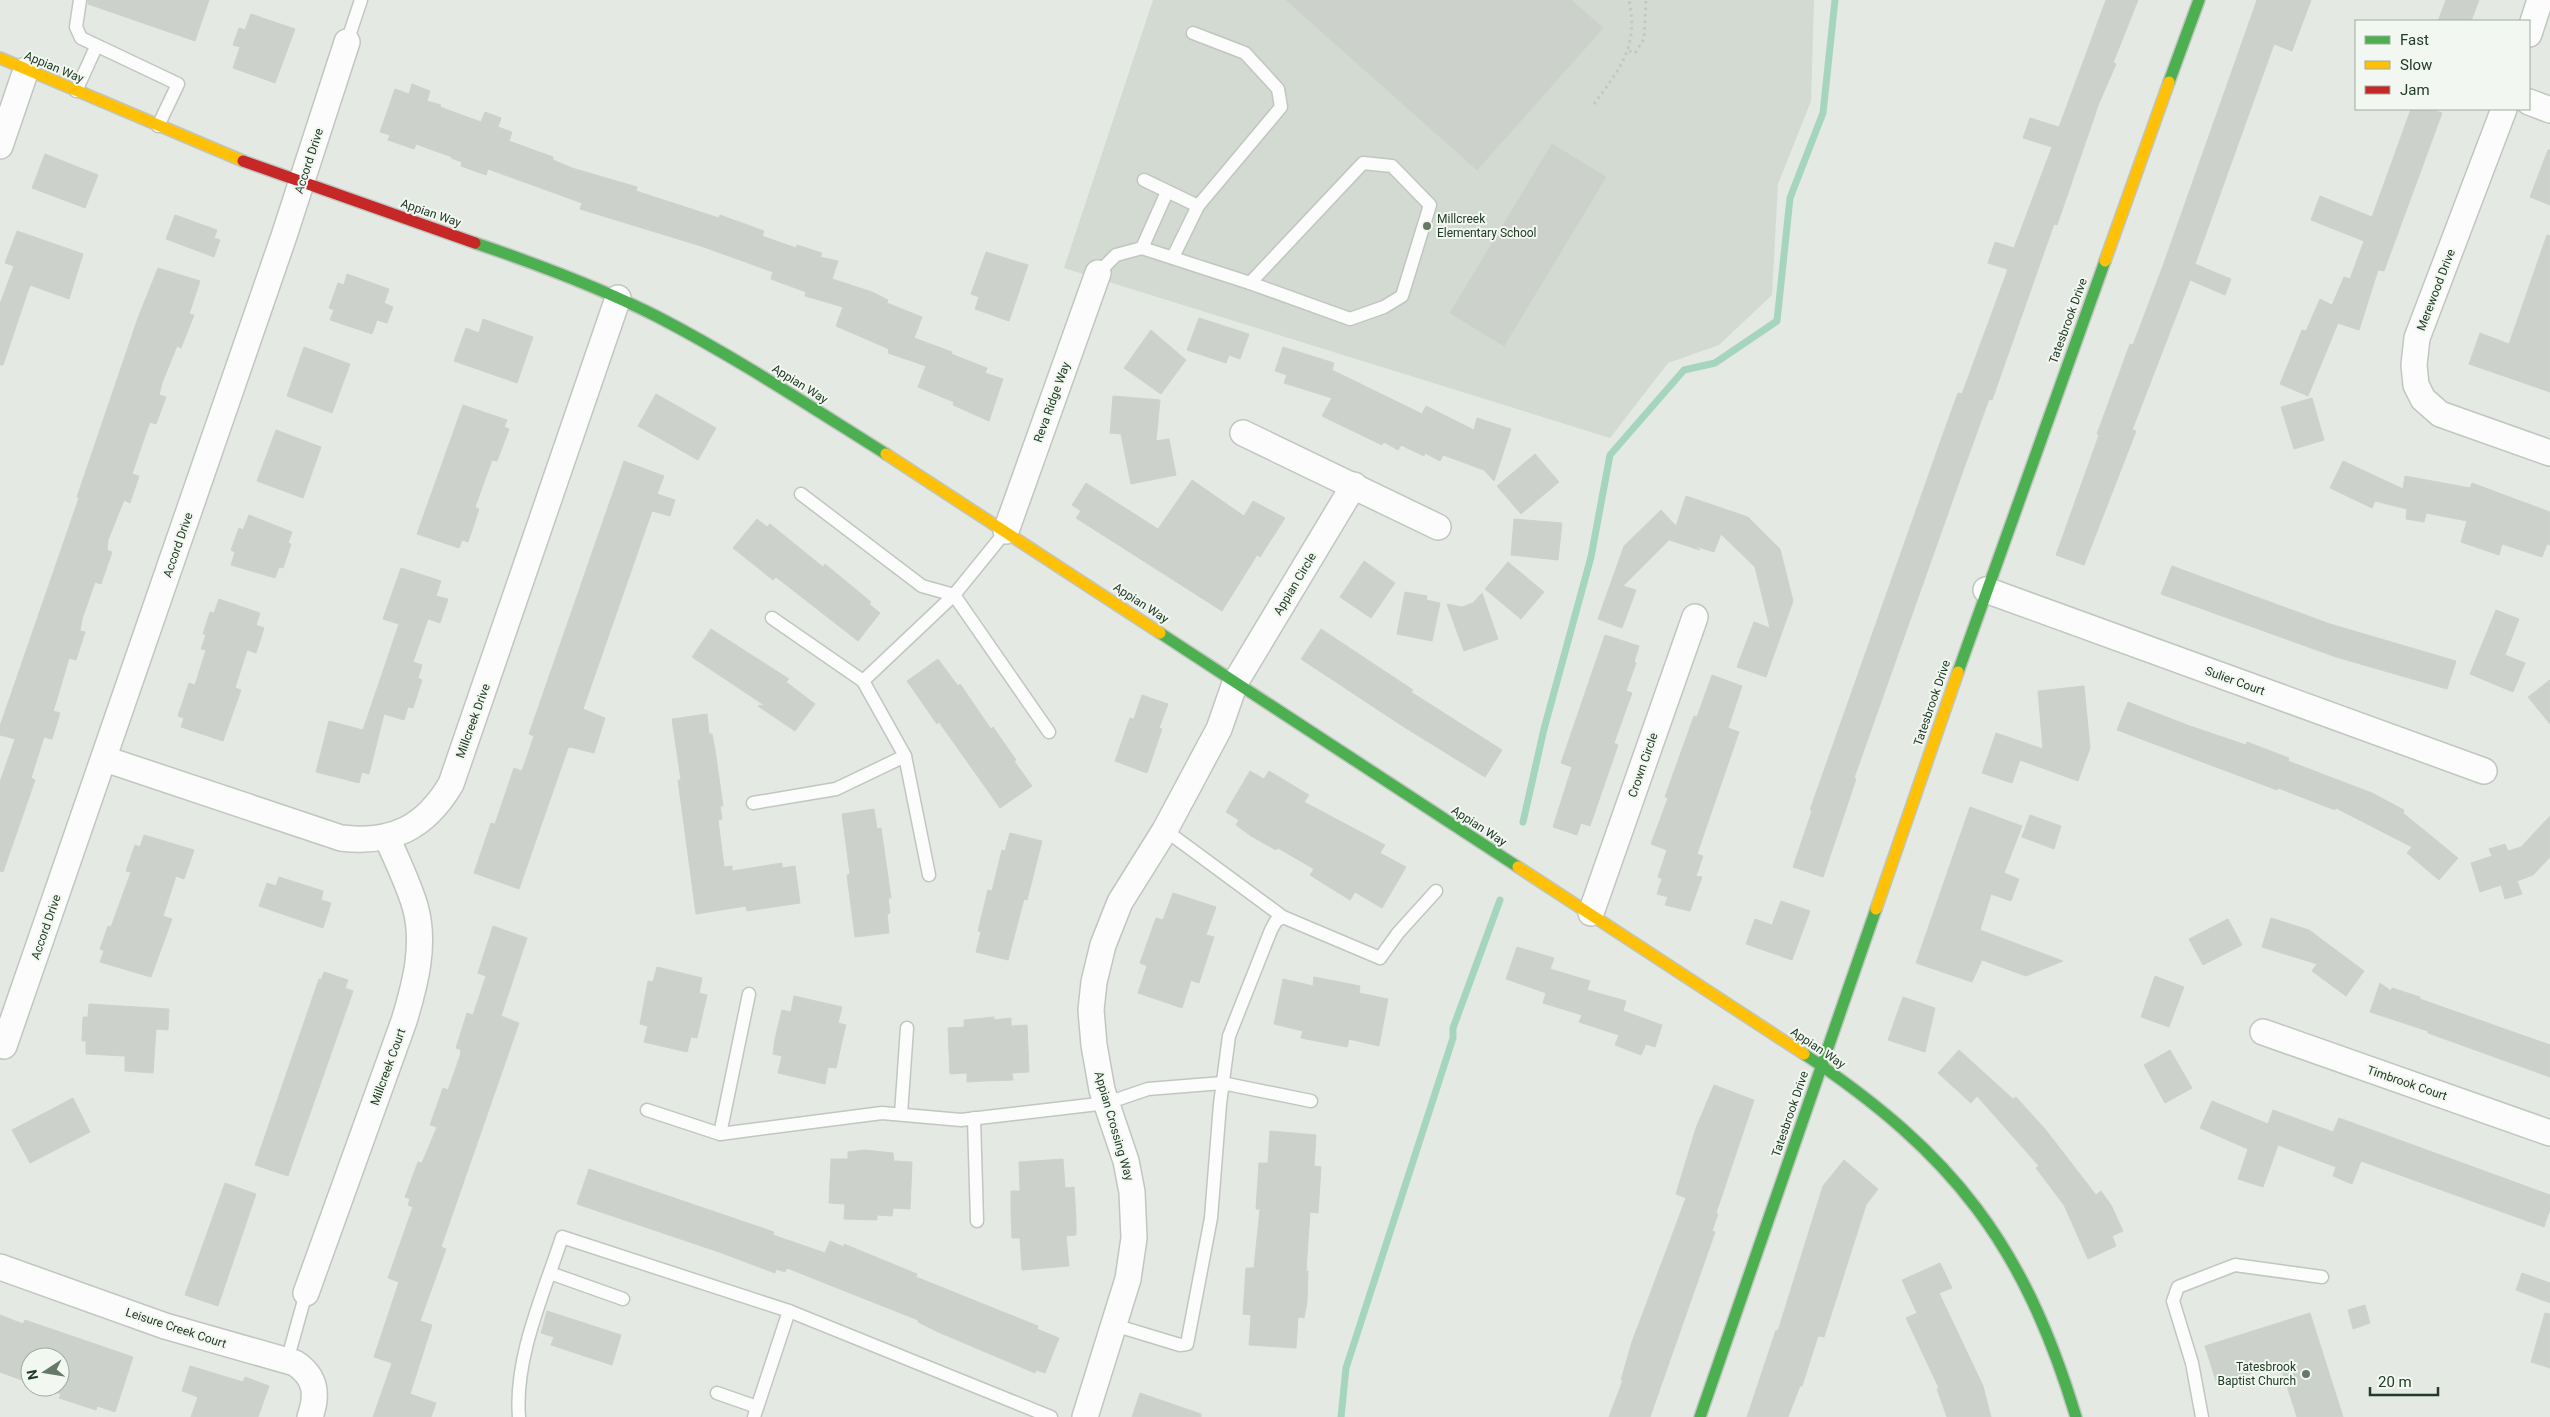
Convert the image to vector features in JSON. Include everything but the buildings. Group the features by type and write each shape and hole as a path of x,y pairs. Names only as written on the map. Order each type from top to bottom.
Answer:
{"street":[{"name":"Tatesbrook Drive","path":"1700,1417 1986,590 2199,0"},
{"path":"2530,31 2540,0"},
{"name":"Accord Drive","path":"4,1046 105,759 302,183 347,42"},
{"name":"Appian Way","path":"0,58 158,126 302,183 491,248 618,298 711,345 760,374 1006,531 1591,913 1821,1065 1907,1130 1947,1170 2000,1236 2022,1274 2043,1318 2063,1370 2076,1417"},
{"path":"0,146 26,70"},
{"path":"2530,102 2550,110"},
{"name":"Merewood Drive","path":"2504,110 2443,274 2417,338 2414,365 2416,384 2423,399 2440,414 2550,454"},
{"name":"Reva Ridge Way","path":"1006,531 1098,273"},
{"name":"Millcreek Drive","path":"105,759 341,838 358,840 387,838 412,827 425,818 440,802 451,784 618,298"},
{"path":"1244,433 1438,527"},
{"name":"Appian Circle","path":"1235,682 1354,485"},
{"name":"Sulier Court","path":"1986,590 2484,772"},
{"name":"Crown Circle","path":"1591,913 1695,617"},
{"name":"Appian Crossing Way","path":"1085,1417 1131,1263 1134,1238 1133,1202 1126,1161 1106,1103 1094,1045 1091,1010 1094,982 1103,945 1120,902 1166,830 1219,729 1235,682"},
{"name":"Millcreek Court","path":"306,1293 404,1021 417,971 419,935 415,908 387,838"},
{"name":"Timbrook Court","path":"2263,1032 2550,1133"},
{"name":"Leisure Creek Court","path":"0,1267 166,1326 287,1361 304,1370 310,1377 315,1395 310,1417"}],"lane":[{"path":"80,0 76,27 81,38 96,47 178,84 158,126"},
{"path":"347,42 361,0"},
{"path":"1173,257 1198,206 1281,107 1278,88 1245,53 1193,33"},
{"path":"76,91 96,47"},
{"path":"1098,273 1116,255 1142,248 1250,283 1350,319 1384,307 1402,296 1430,205 1392,166 1363,164 1250,283"},
{"path":"1144,180 1198,206"},
{"path":"1142,248 1167,192"},
{"path":"800,494 922,586 954,595 1049,732"},
{"path":"863,681 954,595 1006,531"},
{"path":"772,618 863,681 905,756 929,875"},
{"path":"753,803 836,789 905,756"},
{"path":"1166,830 1282,917 1380,958 1398,933 1436,892"},
{"path":"1114,1325 1180,1345 1187,1344 1211,1218 1222,1083 1228,1036 1271,930 1276,921 1282,917"},
{"path":"720,1134 749,994"},
{"path":"901,1114 907,1028"},
{"path":"647,1110 720,1134 882,1113 960,1120 1106,1103 1148,1089 1222,1083 1311,1101"},
{"path":"974,1118 978,1221"},
{"path":"519,1417 518,1402 522,1363 562,1237 789,1310 1050,1417"},
{"path":"2202,1417 2192,1363 2173,1301 2178,1288 2235,1265 2322,1278"},
{"path":"550,1273 623,1299"},
{"path":"287,1361 306,1293"},
{"path":"717,1393 756,1412 789,1310"}],"path":[{"path":"1594,104 1616,76 1629,51 1632,32 1629,0"},
{"path":"1629,51 1635,53 1644,39 1646,0"}],"shaded area":[{"name":"Millcreek Elementary School","path":"1153,0 1814,0 1811,101 1778,184 1772,295 1719,345 1668,363 1610,438 1064,268"}],"waterway":[{"path":"1523,822 1544,729 1591,557 1610,455 1684,370 1715,363 1777,321 1790,198 1823,113 1835,0"},
{"path":"1341,1417 1346,1368 1453,1038 1453,1028 1500,900"}],"traffic: fast":[{"path":"2169,82 2199,0"},
{"path":"475,243 568,277 658,317 745,366 886,454"},
{"path":"1958,672 2105,261"},
{"path":"1160,633 1518,867"},
{"path":"1700,1417 1876,909"},
{"path":"1804,1054 1857,1091 1902,1129 1942,1167 1977,1208 2007,1253 2033,1302 2056,1356 2076,1417"}],"traffic: slow":[{"path":"0,58 243,161"},
{"path":"2105,261 2169,82"},
{"path":"886,454 1160,633"},
{"path":"1876,909 1958,672"},
{"path":"1518,867 1804,1054"}],"traffic: jam":[{"path":"243,161 475,243"}],"place":[{"name":"Millcreek Elementary School","path":"1427,226"},
{"name":"Tatesbrook Baptist Church","path":"2306,1374"}]}
